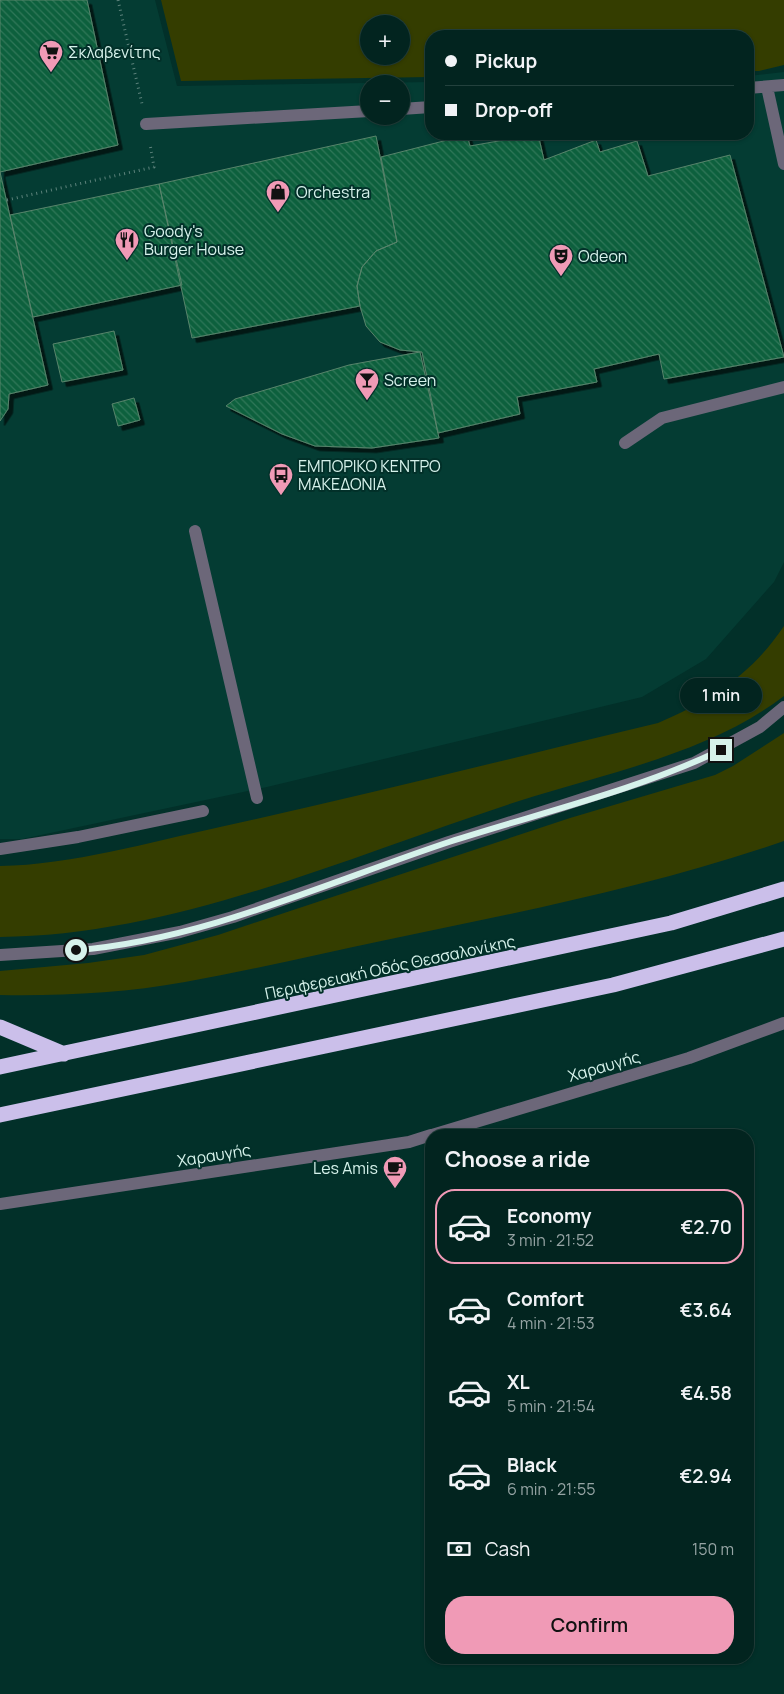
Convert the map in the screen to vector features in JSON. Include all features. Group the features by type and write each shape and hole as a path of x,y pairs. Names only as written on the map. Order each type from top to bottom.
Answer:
{"highway":[{"name":"Περιφερειακή Οδός Θεσσαλονίκης","path":"0,1067 671,923 784,889"},
{"path":"0,1115 613,985 784,939"},
{"path":"0,1027 64,1054"},
{"path":"0,1125 40,1106"}],"street":[{"path":"754,88 784,84"},
{"path":"766,87 784,164"},
{"path":"410,108 425,107"},
{"path":"146,124 360,112"},
{"path":"625,443 662,418 784,387"},
{"path":"195,531 257,798"},
{"path":"0,955 93,949 180,932 233,917 449,842 694,763 760,727 784,707"},
{"path":"0,849 78,837 203,811"},
{"name":"Χαραυγής","path":"452,1129 689,1058 784,1023"},
{"name":"Χαραυγής","path":"0,1204 409,1142 425,1137"}],"path":[{"path":"7,200 154,167 118,0"}],"shaded area":[{"path":"0,0 155,0 177,86 360,83 360,125 410,125 410,82 425,82 425,140 754,140 754,75 784,72 784,562 774,582 706,659 642,697 267,787 22,839 0,839"}],"green space":[{"path":"161,0 784,0 784,65 754,71 754,30 425,30 425,77 410,77 410,75 360,75 360,78 181,81"},
{"path":"784,626 784,696 754,716 723,733 690,747 657,759 519,801 264,889 198,908 132,923 66,933 0,937 0,866 54,862 110,852 330,802 658,723 712,695 744,672 758,659"},
{"path":"784,733 784,841 686,872 586,897 210,977 162,986 116,991 46,995 0,995 0,971 88,963 144,955 218,935 570,818 715,775 733,766"}],"building":[{"name":"Σκλαβενίτης","path":"0,0 87,0 118,145 0,172"},
{"name":"Orchestra","path":"376,136 397,242 376,251 362,267 357,286 360,306 192,338 159,184"},
{"name":"Odeon","path":"447,140 468,140 470,146 504,140 539,140 544,160 596,140 600,152 637,141 648,176 730,155 784,357 664,379 659,354 594,369 597,382 517,397 520,414 438,433 422,352 400,350 380,342 366,326 357,286 362,267 376,251 397,242 381,157"},
{"path":"0,172 48,385 9,394 8,409 0,421"},
{"path":"159,184 182,285 33,317 10,215"},
{"path":"114,331 123,370 62,382 53,344"},
{"path":"420,352 439,438 372,448 315,446 282,434 226,406 235,399 349,365"},
{"path":"134,398 140,420 118,426 112,404"}],"place":[{"name":"Σκλαβενίτης","path":"51,73"},
{"name":"Orchestra","path":"278,213"},
{"name":"Goody's Burger House","path":"127,261"},
{"name":"Odeon","path":"561,277"},
{"name":"Screen","path":"367,401"},
{"name":"ΕΜΠΟΡΙΚΟ ΚΕΝΤΡΟ ΜΑΚΕΔΟΝΙΑ","path":"281,496"},
{"name":"Les Amis","path":"395,1189"}],"route":[{"path":"76,950 93,949 180,932 233,917 449,842 668,772 694,763 721,750"}]}
